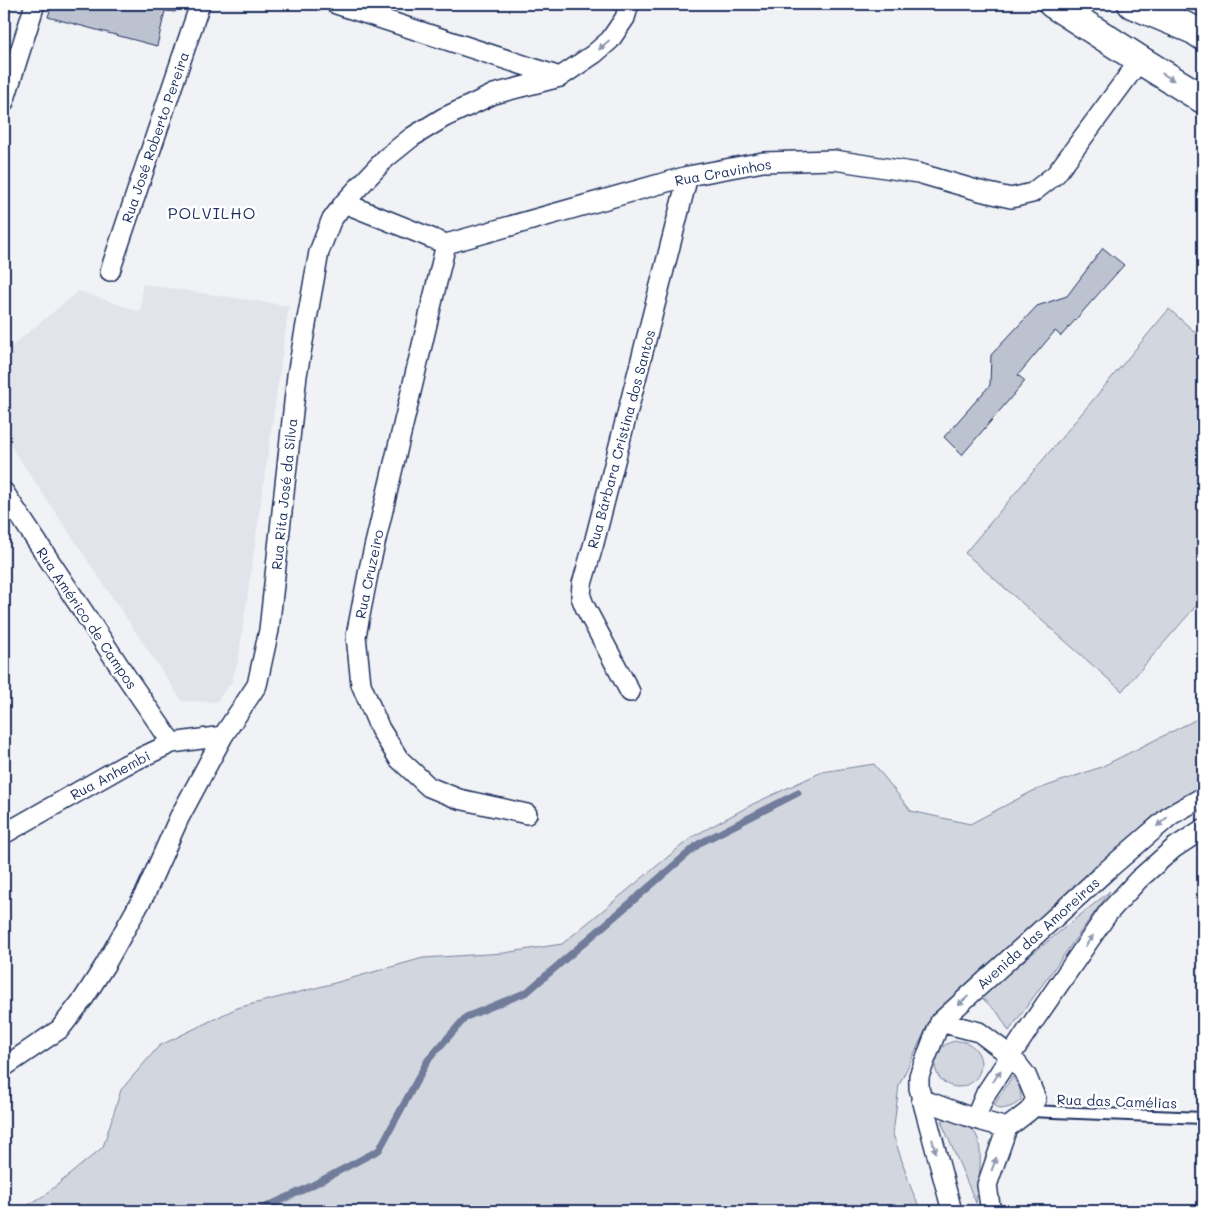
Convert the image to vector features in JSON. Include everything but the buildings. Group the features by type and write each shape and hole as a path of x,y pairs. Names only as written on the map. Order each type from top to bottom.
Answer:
{"main road":[{"path":"1053,4 1084,15 1140,60 1203,98"},
{"path":"1139,5 1203,36"}],"street":[{"path":"4,102 35,4"},
{"name":"Rua José Roberto Pereira","path":"110,271 200,4"},
{"path":"336,4 560,77"},
{"name":"Rua Rita José da Silva","path":"4,1067 60,1030 84,998 146,892 179,818 223,736 257,685 269,630 296,375 319,252 330,221 386,158 412,137 443,118 494,94 560,77 594,54 610,40 625,18 629,4"},
{"name":"Rua Cravinhos","path":"446,244 688,176 763,162 834,160 918,173 1011,198 1032,193 1056,174 1140,60"},
{"name":"Rua Bárbara Cristina dos Santos","path":"630,692 585,607 581,597 582,584 688,176"},
{"path":"344,203 446,244"},
{"name":"Rua Cruzeiro","path":"446,244 369,569 356,636 361,684 380,729 399,759 429,787 459,799 527,814"},
{"name":"Rua Américo de Campos","path":"4,492 172,743"},
{"name":"Rua Anhembi","path":"4,834 125,765 172,743 223,736"},
{"name":"Avenida das Amoreiras","path":"952,1211 919,1088 919,1076 940,1022 1098,878 1171,815 1203,797"},
{"path":"975,1119 986,1093 1108,913 1138,880 1174,848 1203,829"},
{"path":"940,1022 979,1032 1011,1056 1026,1075 1036,1099 1029,1111 1007,1128 987,1185 991,1211"},
{"path":"921,1099 975,1119 1007,1128"}],"lane":[{"name":"Rua das Camélias","path":"1029,1111 1203,1118"}],"shaded area":[{"path":"142,284 289,306 238,662 231,683 216,702 182,701 4,436 4,352 79,291 141,312"},
{"path":"1169,309 1203,339 1203,598 1122,691 965,553"},
{"path":"1203,716 1203,786 1162,808 930,1021 899,1085 893,1134 911,1188 921,1211 18,1211 45,1195 103,1147 121,1090 159,1046 237,1008 423,958 504,953 562,944 692,837 753,804 822,772 874,764 911,811 970,824 1033,791 1101,767"},
{"path":"1110,891 1009,1031 998,1013 980,996"},
{"path":"958,1041 971,1045 977,1051 981,1064 977,1077 971,1083 958,1087 945,1083 939,1077 935,1064 939,1051 945,1045"},
{"path":"1012,1077 1019,1087 1021,1100 1016,1104 1000,1109 994,1105"},
{"path":"952,1117 970,1128 978,1139 980,1167 976,1203 941,1121"}],"waterway":[{"path":"257,1211 303,1190 379,1150 428,1060 466,1017 527,992 700,843 798,793"}],"district":[{"name":"POLVILHO","path":"212,212"}]}
